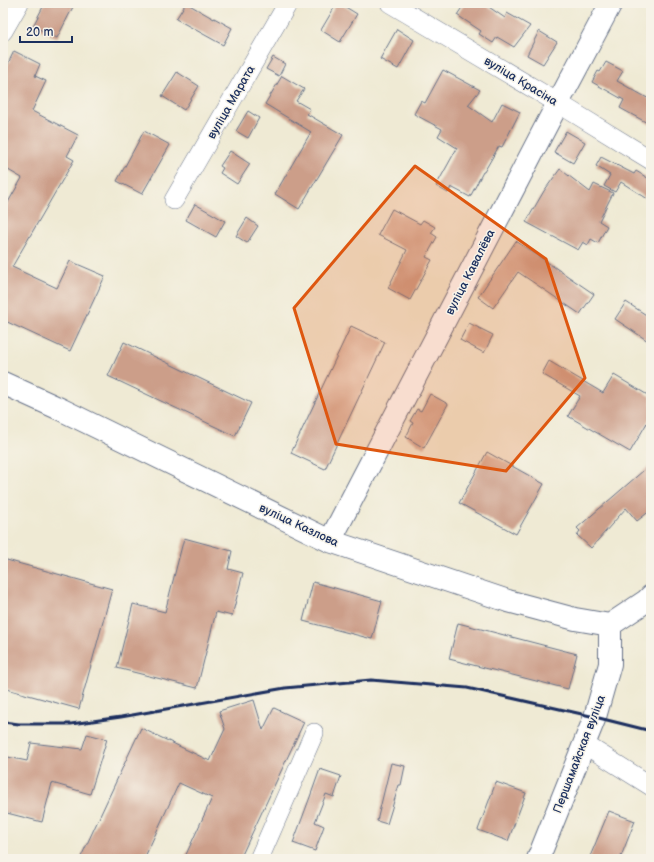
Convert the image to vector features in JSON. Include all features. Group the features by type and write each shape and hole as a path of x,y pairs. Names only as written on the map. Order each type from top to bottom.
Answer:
{"street":[{"path":"3,31 19,3"},
{"name":"вуліца Марата","path":"174,200 288,3"},
{"name":"вуліца Красіна","path":"390,3 651,160"},
{"name":"вуліца Кавалёва","path":"330,541 558,103 612,3"},
{"name":"вуліца Казлова","path":"3,383 60,409 330,541 508,602 575,620 610,625"},
{"path":"610,625 651,596"},
{"name":"Першамайская вуліца","path":"538,859 595,717 610,664 610,625"},
{"path":"259,859 314,734"},
{"path":"584,744 651,786"}],"highlighted area":[{"path":"415,166 546,259 585,378 506,471 336,444 294,308"}],"building":[{"path":"45,3 75,3 57,38 33,26"},
{"path":"186,3 232,28 223,45 176,19"},
{"path":"337,3 357,14 340,42 321,30"},
{"path":"465,3 483,3 505,18 507,13 530,26 514,47 497,37 493,43 479,34 481,31 457,15"},
{"path":"397,29 414,40 398,69 380,59"},
{"path":"539,31 557,42 543,64 527,55"},
{"path":"14,51 40,64 35,76 46,81 32,111 78,135 67,156 74,160 12,267 57,288 70,261 105,276 70,351 3,320 3,211 22,178 3,167 3,74"},
{"path":"273,57 285,64 279,76 266,69"},
{"path":"606,62 623,71 617,81 651,100 651,125 620,108 624,100 592,82 598,71 600,72"},
{"path":"443,70 480,90 468,105 492,122 502,103 520,112 502,147 499,146 470,197 451,187 448,193 436,186 457,148 438,136 442,129 414,114 421,101 425,103"},
{"path":"177,72 199,86 184,110 162,96"},
{"path":"282,76 304,89 296,101 310,109 307,114 343,135 299,209 275,194 311,132 265,104"},
{"path":"248,111 259,118 248,138 236,131"},
{"path":"144,131 170,145 142,194 117,181"},
{"path":"566,131 585,142 573,163 554,152"},
{"path":"230,151 250,164 237,184 220,173 223,168 220,166"},
{"path":"601,157 634,174 636,171 651,180 651,201 621,182 615,192 604,186 610,175 596,166"},
{"path":"560,169 590,192 594,184 613,193 599,221 607,226 598,243 591,239 588,245 583,242 578,250 526,222 544,191"},
{"path":"195,204 225,221 216,237 186,220"},
{"path":"392,209 420,224 423,220 435,227 431,233 437,237 426,257 432,260 410,300 388,288 407,250 378,235"},
{"path":"247,218 258,226 247,243 236,236"},
{"path":"516,241 594,294 580,314 518,272 493,308 478,297"},
{"path":"626,302 651,318 651,343 615,319"},
{"path":"469,323 493,335 484,353 460,340"},
{"path":"351,326 385,342 325,469 291,453"},
{"path":"124,342 251,403 235,436 108,376"},
{"path":"549,361 603,393 614,375 651,397 651,416 630,452 568,416 580,396 542,374"},
{"path":"430,394 448,404 424,448 406,437 413,423 410,421 417,409 421,411"},
{"path":"487,452 544,484 516,534 459,503"},
{"path":"651,464 651,510 637,521 626,508 591,548 577,535 580,531 577,528"},
{"path":"184,538 232,551 228,569 243,573 232,616 216,612 197,688 117,668 133,604 165,612"},
{"path":"3,559 112,589 79,709 3,688"},
{"path":"313,582 382,601 372,639 303,621"},
{"path":"458,623 577,654 568,689 449,659"},
{"path":"254,700 263,730 274,708 304,722 240,859 184,859 212,798 179,783 144,859 80,859 141,728 210,761 225,729 219,711"},
{"path":"87,734 107,739 90,794 52,783 42,822 3,812 3,756 27,761 31,743 82,749"},
{"path":"391,763 405,766 401,785 399,785 387,824 377,821"},
{"path":"320,769 341,776 334,797 326,794 315,822 324,826 315,851 293,843"},
{"path":"496,782 526,793 508,841 478,830"},
{"path":"609,811 635,821 620,859 589,859"}],"railway":[{"path":"3,722 19,724 71,724 121,717 285,688 371,680 467,688 651,731"}]}
